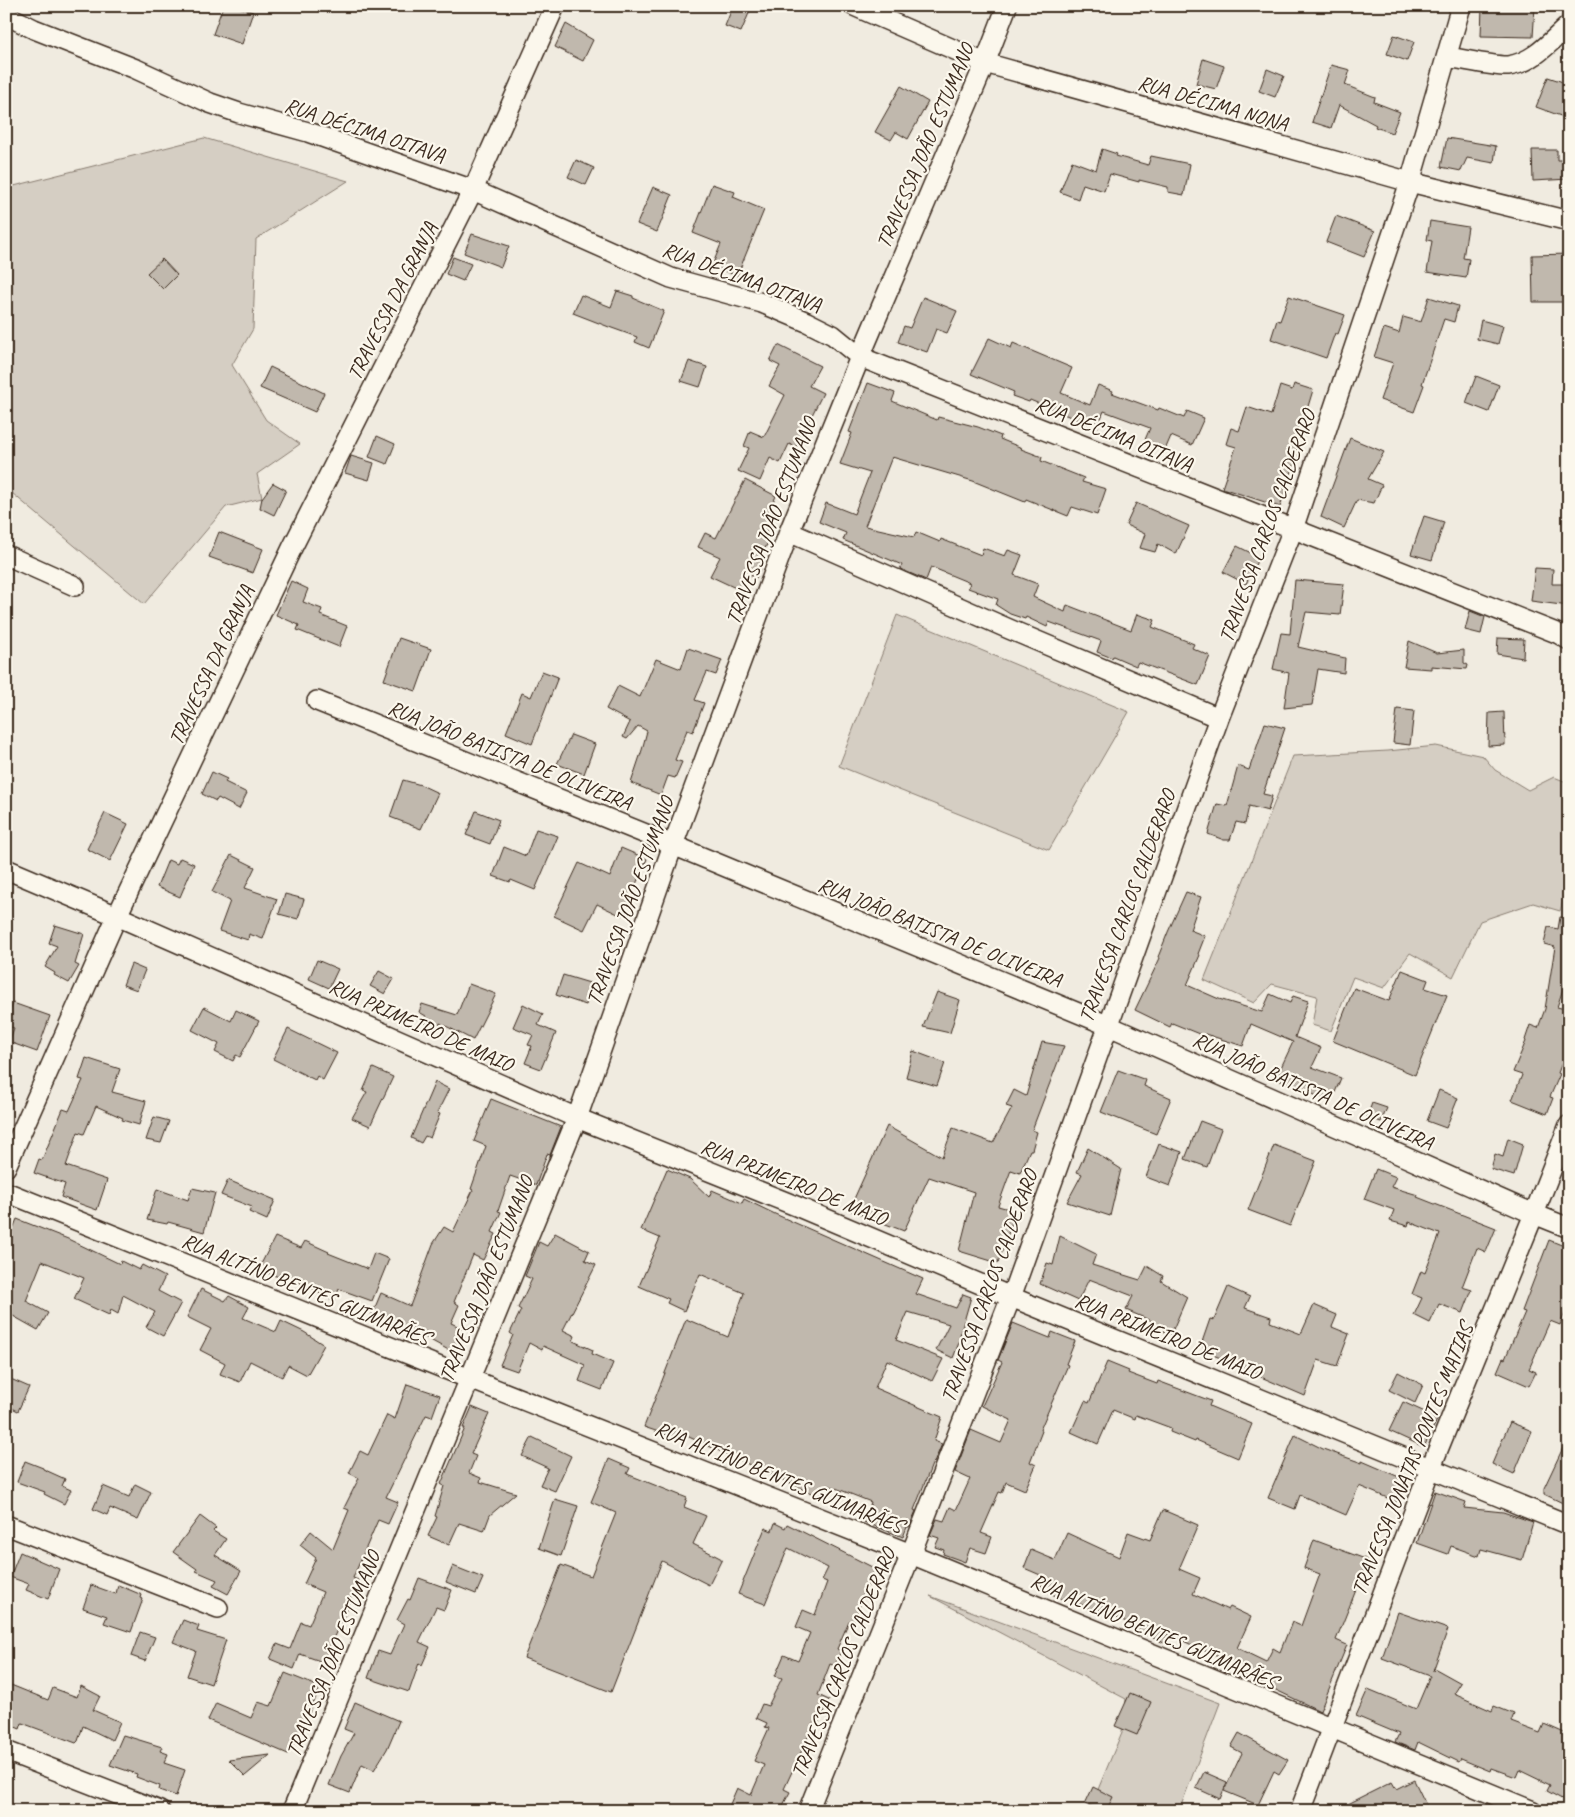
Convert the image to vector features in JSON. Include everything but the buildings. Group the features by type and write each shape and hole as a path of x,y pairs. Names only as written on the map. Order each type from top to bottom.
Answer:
{"street":[{"name":"TRAVESSA DA GRANJA","path":"6,1167 117,916 292,548 473,190 555,6"},
{"name":"RUA DÉCIMA NONA","path":"854,6 986,63 1410,182 1569,221"},
{"name":"TRAVESSA JOÃO ESTUMANO","path":"292,1811 577,1118 673,845 789,532 860,357 986,63 1007,6"},
{"name":"TRAVESSA CARLOS CALDERARO","path":"808,1811 1011,1297 1107,1025 1220,718 1293,529 1410,182 1461,6"},
{"name":"RUA DÉCIMA OITAVA","path":"6,15 34,29 136,69 210,103 308,132 473,190 671,278 762,303 833,335 860,357 1559,634 1569,640"},
{"path":"1447,57 1508,66 1522,62 1536,54 1569,25"},
{"path":"789,532 1009,629 1220,718"},
{"path":"6,555 75,586"},
{"name":"RUA JOÃO BATISTA DE OLIVEIRA","path":"317,702 673,845 1107,1025 1569,1228"},
{"name":"RUA PRIMEIRO DE MAIO","path":"6,869 577,1118 796,1206 1011,1297 1569,1525"},
{"name":"TRAVESSA JONATAS PONTES MATIAS","path":"1300,1811 1431,1467 1569,1125"},
{"name":"RUA ALTÍNO BENTES GUIMARÃES","path":"6,1192 911,1554 1533,1811"},
{"path":"6,1525 218,1608"},
{"path":"6,1751 160,1811"}],"shaded area":[{"path":"204,138 348,181 256,239 253,329 232,365 266,420 300,444 257,474 262,498 226,507 144,604 6,488 6,188"},
{"path":"897,615 1129,712 1049,850 839,766"},
{"path":"1436,746 1483,756 1495,770 1528,790 1554,777 1569,783 1569,881 1560,911 1533,903 1480,921 1453,977 1410,953 1384,988 1353,977 1331,1031 1312,1025 1317,996 1272,984 1254,1003 1204,980 1293,756 1388,751"},
{"path":"930,1596 1220,1703 1179,1811 1089,1811 1122,1732 1126,1699"}]}
